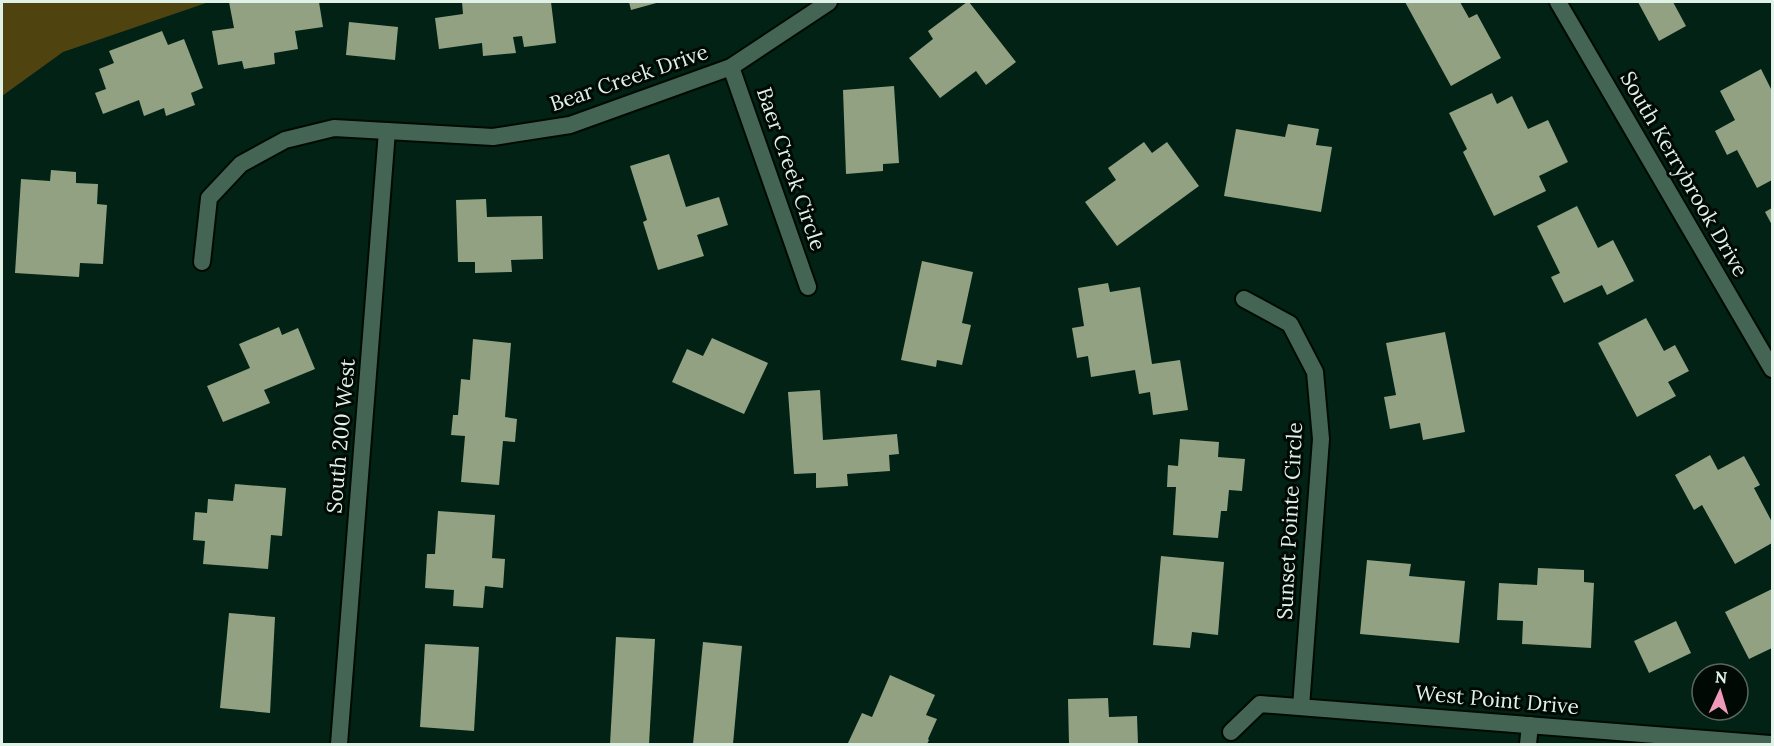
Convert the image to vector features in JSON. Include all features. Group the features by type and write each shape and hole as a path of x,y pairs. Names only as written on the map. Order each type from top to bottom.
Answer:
{"street":[{"name":"Bear Creek Drive","path":"202,262 209,198 241,164 285,140 334,128 493,137 570,125 731,67 830,2"},
{"name":"South Kerrybrook Drive","path":"1557,2 1773,369"},
{"name":"Baer Creek Circle","path":"731,67 808,287"},
{"name":"South 200 West","path":"339,744 387,131"},
{"name":"Sunset Pointe Circle","path":"1244,299 1290,324 1316,372 1321,439 1301,707"},
{"name":"West Point Drive","path":"1231,732 1260,704 1770,744"},
{"path":"1528,744 1530,726"}],"shaded area":[{"path":"2,2 209,2 63,52 2,96"}],"building":[{"path":"229,2 319,2 323,27 295,31 298,49 274,53 275,64 244,69 242,61 218,65 212,31 234,28"},
{"path":"462,2 551,2 556,43 524,47 522,36 513,37 516,53 483,56 482,43 439,49 435,18 463,14"},
{"path":"629,2 660,2 631,10"},
{"path":"967,2 1016,62 986,85 976,71 940,98 909,58 933,39 928,31"},
{"path":"1405,2 1460,2 1469,18 1477,14 1501,58 1451,86"},
{"path":"1638,2 1673,2 1686,26 1659,41"},
{"path":"349,22 398,27 395,60 346,55"},
{"path":"162,31 168,45 184,39 203,88 191,93 195,105 166,116 164,108 144,116 139,100 103,114 95,93 106,89 99,69 114,63 109,51"},
{"path":"1761,69 1772,91 1772,180 1757,188 1737,150 1727,155 1715,131 1735,120 1720,91"},
{"path":"894,86 899,163 883,164 883,171 846,174 843,90"},
{"path":"1492,93 1497,104 1512,96 1528,129 1548,120 1568,162 1539,176 1546,191 1494,216 1463,152 1467,149 1449,113"},
{"path":"1288,124 1319,129 1316,145 1332,147 1321,212 1224,196 1236,129 1285,137"},
{"path":"1144,142 1152,153 1167,142 1199,186 1117,246 1085,202 1116,180 1108,168"},
{"path":"669,154 686,207 719,197 728,225 697,235 704,256 658,270 643,222 647,220 630,166"},
{"path":"51,170 76,172 76,183 98,184 97,204 107,205 103,264 80,263 79,277 15,273 21,179 50,181"},
{"path":"486,199 487,217 542,216 543,259 511,260 512,272 475,273 475,262 458,262 456,200"},
{"path":"1577,206 1598,248 1613,240 1634,281 1607,295 1602,285 1564,303 1551,277 1560,273 1537,226"},
{"path":"1772,208 1772,225 1765,212"},
{"path":"922,261 973,272 962,323 971,325 962,365 937,360 936,367 901,360"},
{"path":"1108,283 1110,292 1140,287 1152,364 1180,360 1188,410 1153,415 1150,392 1139,394 1135,370 1091,377 1088,356 1077,358 1072,328 1084,326 1078,288"},
{"path":"1646,318 1664,351 1675,345 1689,371 1668,382 1676,396 1637,417 1598,343"},
{"path":"279,327 282,335 298,328 315,369 264,390 270,403 223,422 207,386 250,368 239,344"},
{"path":"1445,332 1465,432 1423,440 1420,423 1390,429 1384,397 1396,395 1386,343"},
{"path":"712,338 768,363 744,414 672,382 687,349 703,356"},
{"path":"473,339 511,343 505,417 517,419 515,442 503,441 499,485 461,482 465,436 451,435 453,415 458,415 461,379 470,380"},
{"path":"820,390 823,440 897,434 899,454 889,455 890,471 847,474 848,486 816,488 816,473 794,474 788,392"},
{"path":"1180,439 1219,442 1218,457 1245,459 1242,491 1229,490 1227,511 1221,511 1218,538 1173,535 1176,487 1167,487 1168,465 1178,466"},
{"path":"1710,455 1718,470 1744,456 1760,485 1754,488 1772,522 1772,543 1735,564 1702,505 1694,510 1675,475"},
{"path":"235,484 286,488 282,536 271,535 268,569 203,564 205,541 193,540 195,512 207,513 208,499 233,501"},
{"path":"438,511 495,515 492,558 505,559 503,588 485,586 483,608 453,606 454,590 425,588 427,554 435,554"},
{"path":"1161,556 1224,562 1218,635 1192,632 1190,648 1153,645"},
{"path":"1367,560 1411,564 1409,576 1465,581 1459,643 1360,634"},
{"path":"1538,568 1584,570 1584,582 1594,583 1591,648 1522,644 1523,621 1497,620 1499,583 1537,585"},
{"path":"1772,589 1772,648 1749,659 1725,612"},
{"path":"229,613 275,617 270,713 220,708"},
{"path":"1676,621 1691,653 1649,673 1634,641"},
{"path":"616,637 655,639 649,744 610,744"},
{"path":"703,642 742,646 733,744 693,744"},
{"path":"425,644 479,647 474,731 420,727"},
{"path":"890,675 935,695 926,715 937,719 927,744 848,743 862,713 872,717"},
{"path":"1108,698 1109,717 1137,716 1138,744 1069,744 1068,699"}]}
